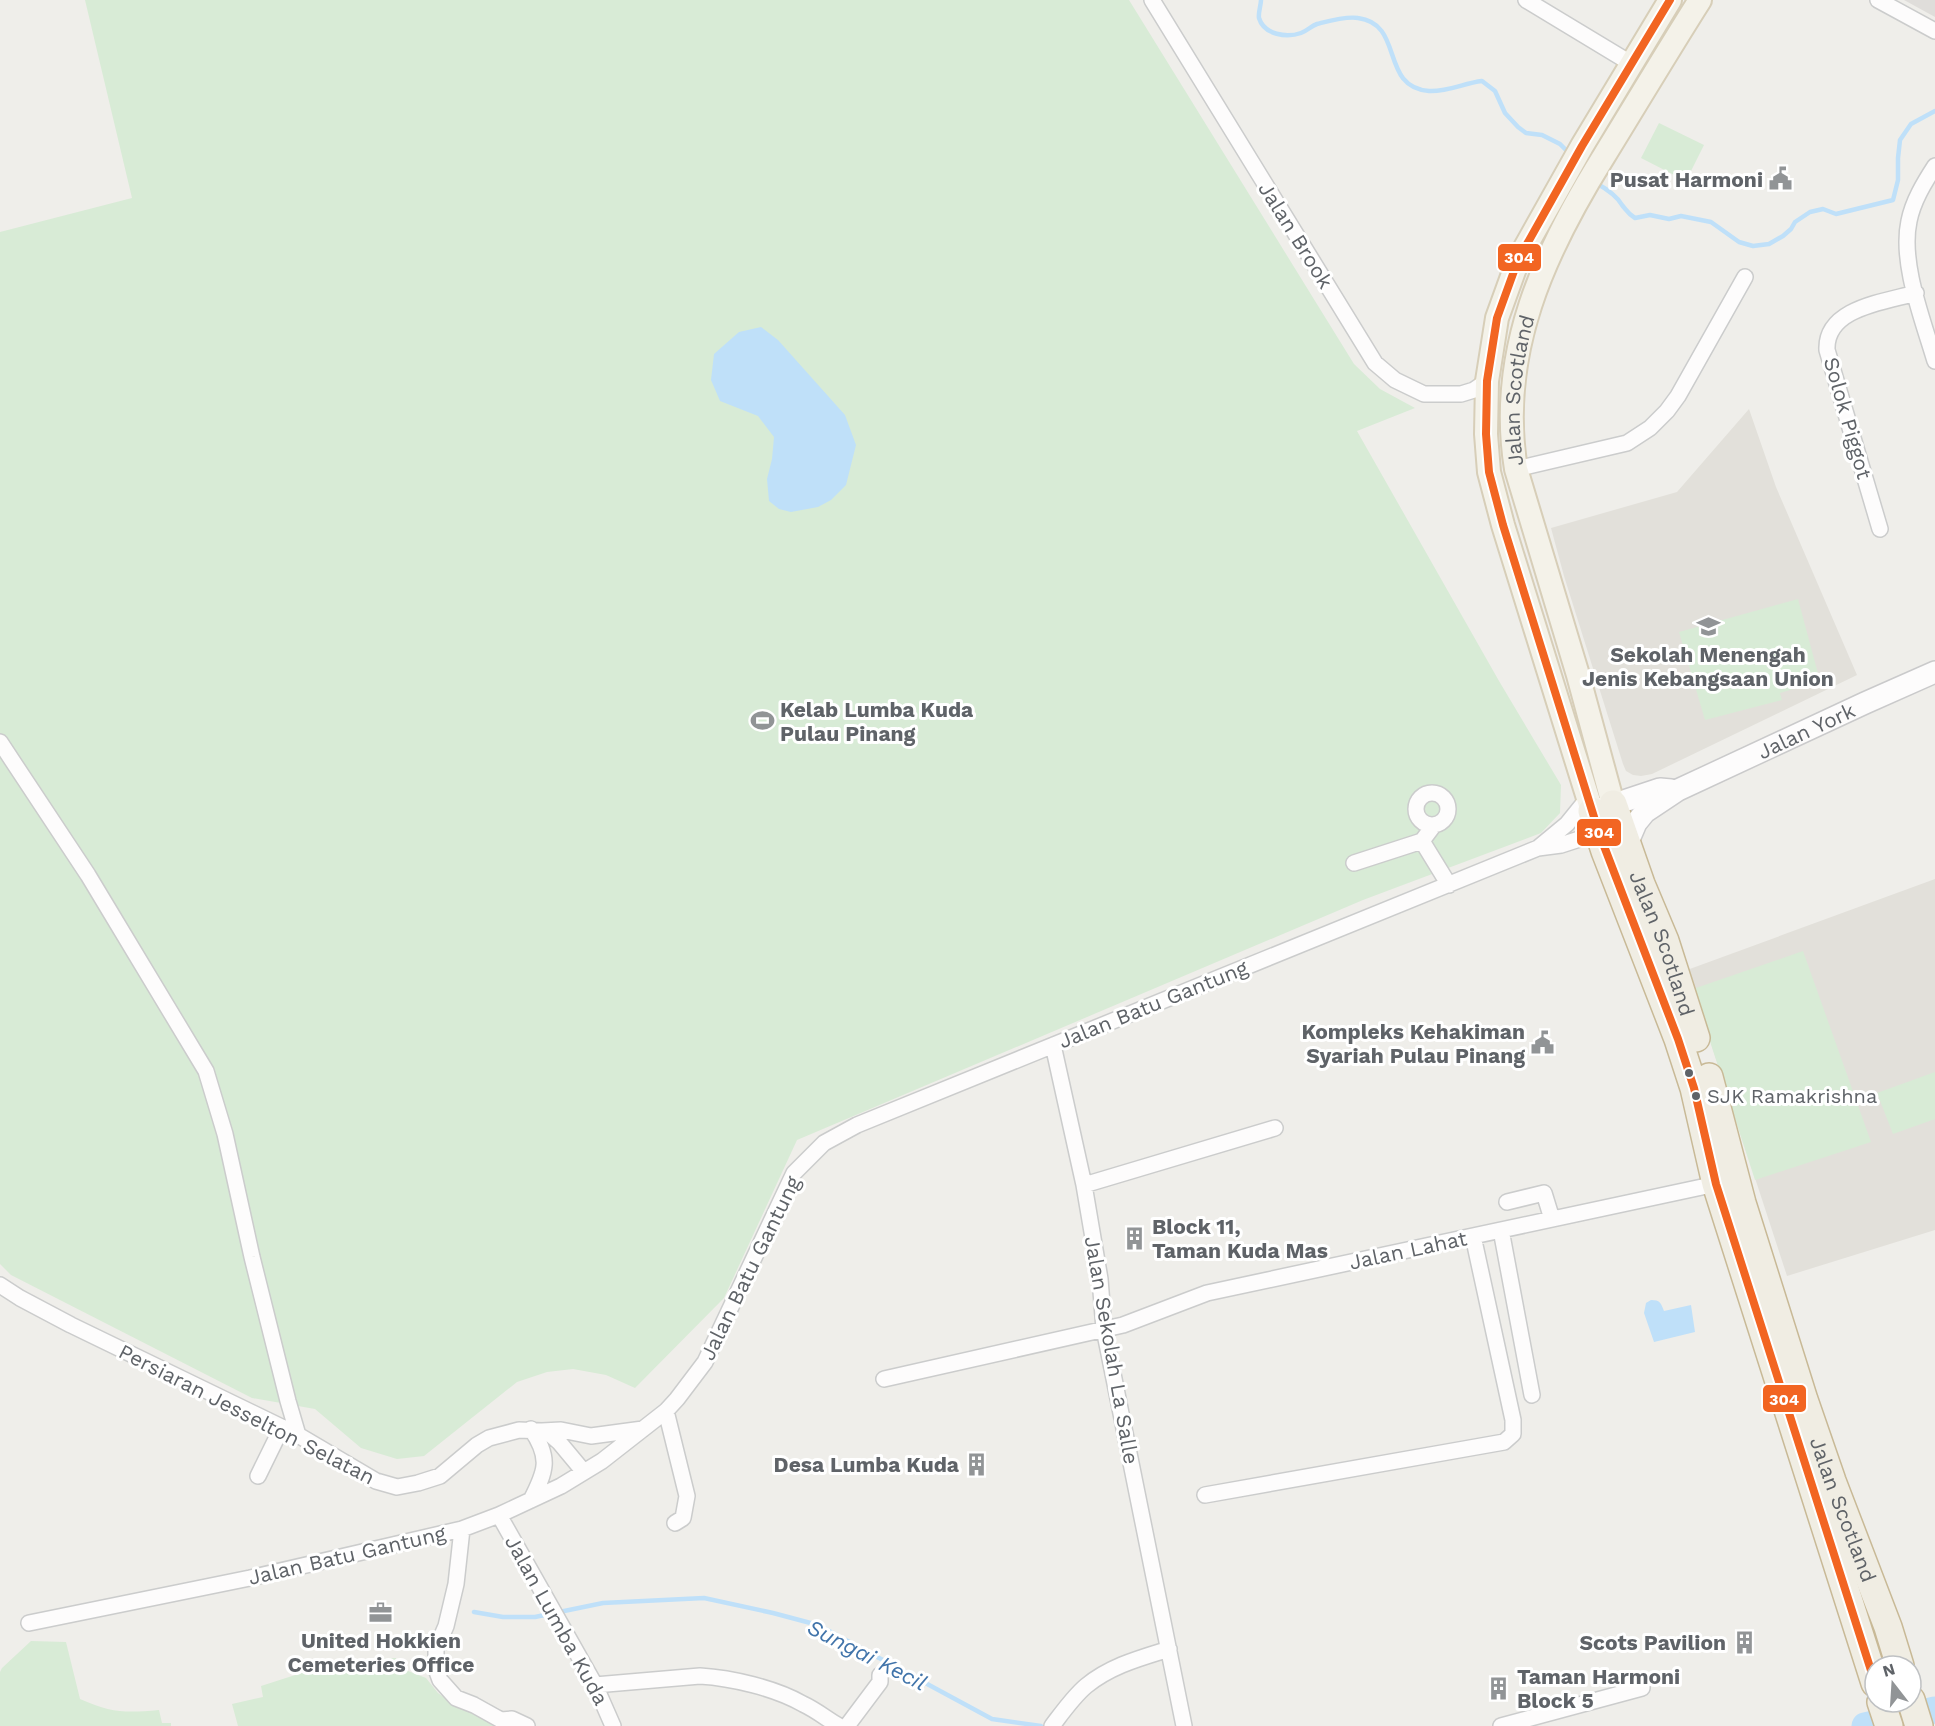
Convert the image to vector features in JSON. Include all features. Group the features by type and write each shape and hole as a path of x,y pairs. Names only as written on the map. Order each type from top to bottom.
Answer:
{"highway":[{"name":"Jalan Scotland","path":"1607,820 1694,1088 1716,1185 1866,1654"},
{"name":"Jalan Scotland","path":"1607,820 1665,941 1713,1089 1742,1203 1804,1400 1896,1654"}],"main road":[{"name":"Jalan Scotland","path":"1607,820 1506,537 1489,472 1486,434 1487,381 1497,318 1518,260 1569,166 1670,0"},
{"name":"Jalan Scotland","path":"1607,820 1578,675 1516,469 1511,418 1513,377 1520,336 1542,271 1559,234 1585,186 1700,0"}],"street":[{"name":"Jalan Brook","path":"1152,0 1375,363 1395,380 1424,394 1461,394 1474,390 1487,381"},
{"path":"1526,0 1632,64"},
{"path":"1878,0 1935,31"},
{"path":"1935,166 1916,200 1909,220 1907,239 1909,264 1935,361"},
{"path":"1516,469 1627,443 1650,428 1678,396 1745,276"},
{"name":"Solok Piggot","path":"1880,529 1827,350 1828,334 1845,315 1916,293"},
{"name":"Jalan York","path":"1607,820 1636,823 1645,812 1677,790 1935,672"},
{"path":"0,742 93,883 206,1071 225,1134 252,1257 298,1435"},
{"name":"Jalan York","path":"1607,820 1660,789 1677,790"},
{"name":"Jalan Batu Gantung","path":"29,1623 250,1578 462,1529 499,1515 561,1486 602,1461 666,1411 677,1399 705,1362 794,1173 824,1143 857,1125 1538,848 1561,845 1607,820"},
{"name":"Jalan Batu Gantung","path":"1538,848 1567,824 1607,820"},
{"path":"1354,863 1422,841 1434,825"},
{"path":"1422,841 1449,885"},
{"name":"Jalan Sekolah La Salle","path":"1053,1045 1084,1185 1100,1279 1104,1329 1184,1726"},
{"path":"1084,1185 1275,1128"},
{"name":"Jalan Lahat","path":"884,1379 1123,1325 1207,1293 1716,1185"},
{"path":"1507,1202 1544,1193 1552,1219"},
{"path":"1501,1230 1532,1395"},
{"path":"1205,1495 1504,1442 1509,1439 1513,1434 1513,1420 1473,1236"},
{"name":"Persiaran Jesselton Selatan","path":"0,1285 71,1325 298,1435 376,1481 397,1487 440,1476 477,1445 503,1433 561,1430 591,1436 645,1428"},
{"path":"666,1411 687,1496 682,1518 675,1523"},
{"path":"258,1476 282,1427"},
{"path":"536,1430 551,1435 559,1442 584,1472"},
{"path":"531,1500 541,1480 545,1461 536,1430"},
{"name":"Jalan Lumba Kuda","path":"499,1515 595,1685 613,1726"},
{"path":"462,1529 456,1584 446,1626 436,1648 436,1669 440,1680 456,1698 501,1720 512,1719 527,1726"},
{"path":"1052,1726 1085,1687 1105,1673 1129,1662 1169,1649"},
{"path":"847,1726 880,1682 880,1675"},
{"path":"595,1685 700,1676 715,1677 780,1693 803,1703 839,1726"},
{"path":"1501,1726 1642,1688"}],"shaded area":[{"path":"1904,0 1935,0 1935,17"},
{"name":"Sekolah Menengah Jenis Kebangsaan Union","path":"1749,409 1776,487 1857,675 1652,774 1633,775 1626,771 1623,764 1551,528 1677,492"},
{"path":"1935,879 1935,1230 1787,1276 1687,970"}],"green space":[{"name":"Kelab Lumba Kuda Pulau Pinang","path":"85,0 1129,0 1354,364 1380,389 1415,408 1357,431 1561,785 1560,813 1541,833 1363,900 797,1140 724,1298 635,1388 606,1375 573,1369 547,1372 517,1382 424,1456 397,1459 361,1448 315,1409 252,1398 11,1275 0,1264 0,232 132,198"},
{"path":"1659,123 1704,145 1686,181 1641,158"},
{"path":"1798,599 1820,681 1780,693 1782,700 1705,720 1679,632"},
{"path":"1803,951 1871,1142 1755,1180 1693,989"},
{"path":"1935,1072 1935,1119 1893,1134 1877,1093"},
{"path":"31,1641 66,1642 80,1699 119,1711 159,1710 162,1723 171,1723 171,1726 0,1726 0,1672"},
{"path":"396,1658 398,1667 426,1678 438,1693 459,1708 508,1726 238,1726 232,1704 263,1697 261,1686 317,1668 359,1660"}],"water":[{"path":"761,327 778,340 845,415 856,445 846,485 831,500 818,507 791,512 779,509 769,501 767,479 774,437 758,416 720,401 711,380 714,354 739,332"},
{"path":"1651,1300 1660,1302 1664,1311 1691,1305 1695,1332 1654,1342 1644,1313 1646,1303"}],"waterway":[{"path":"1261,0 1259,18 1266,28 1277,34 1295,34 1317,24 1343,18 1358,18 1372,23 1382,31 1403,79 1414,87 1436,91 1482,81 1495,91 1505,113 1518,127 1526,133 1542,135 1560,144 1571,155"},
{"path":"1596,183 1614,195 1635,218 1650,215 1669,219 1681,216 1711,222 1739,242 1753,246 1769,244 1783,236 1795,222 1810,212 1823,209 1836,214 1893,200 1898,180 1900,140 1911,124 1935,111"},
{"name":"Sungai Kecil","path":"474,1612 503,1617 535,1617 603,1603 704,1598 818,1625 992,1719 1041,1726"},
{"path":"1865,1726 1935,1710"}],"transit line":[{"name":"304","path":"1670,0 1582,146 1518,260 1497,318 1487,381 1486,434 1489,472 1503,525 1599,833 1678,1039 1694,1088 1716,1184 1866,1654"}],"place":[{"name":"Pusat Harmoni","path":"1781,179"},
{"name":"Sekolah Menengah Jenis Kebangsaan Union","path":"1708,626"},
{"name":"Kelab Lumba Kuda Pulau Pinang","path":"762,721"},
{"name":"Kompleks Kehakiman Syariah Pulau Pinang","path":"1543,1043"},
{"name":"SJK Ramakrishna","path":"1696,1096"},
{"name":"Block 11, Taman Kuda Mas","path":"1134,1238"},
{"name":"Desa Lumba Kuda","path":"977,1464"},
{"name":"United Hokkien Cemeteries Office","path":"381,1612"},
{"name":"Scots Pavilion","path":"1744,1642"},
{"name":"Taman Harmoni Block 5","path":"1499,1688"}]}
